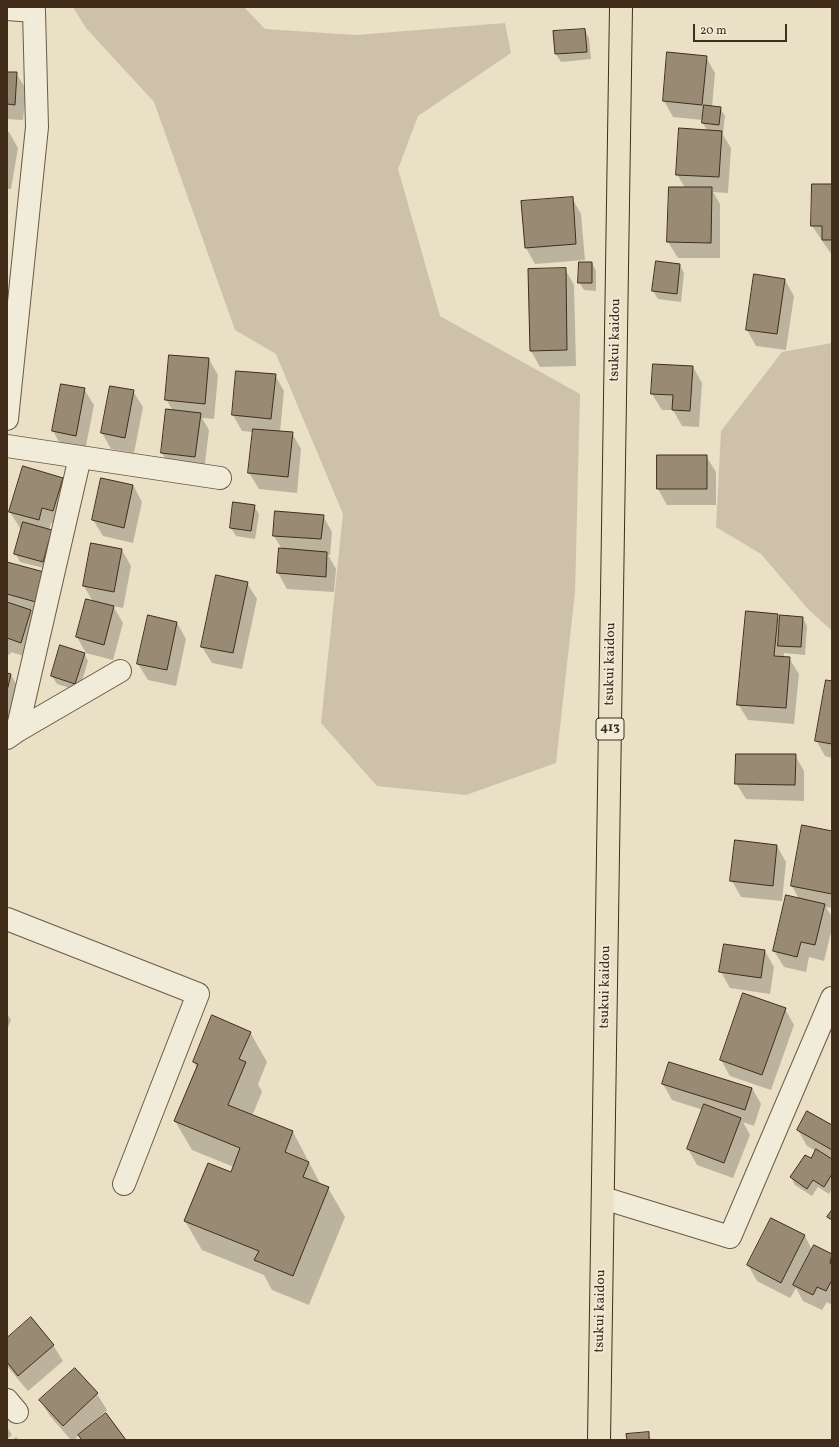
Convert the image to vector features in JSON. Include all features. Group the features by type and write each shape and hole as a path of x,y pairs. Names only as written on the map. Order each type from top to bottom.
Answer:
{"highway":[{"name":"tsukui kaidou","path":"599,1440 621,12"}],"street":[{"path":"7,9 34,9 37,127 7,419"},
{"path":"7,446 220,478"},
{"path":"12,735 80,456"},
{"path":"12,735 120,671"},
{"path":"7,919 198,994 124,1184"},
{"path":"603,1198 730,1237 832,998"}],"shaded area":[{"path":"73,7 244,7 265,29 356,35 505,23 511,53 418,116 398,169 440,316 580,394 575,592 556,763 466,795 377,786 321,723 343,514 276,354 235,330 154,102 86,28"},
{"path":"832,343 832,631 808,609 761,554 716,527 721,431 782,352"}],"building":[{"path":"585,29 587,52 555,54 553,31"},
{"path":"667,52 707,56 702,105 663,101"},
{"path":"7,72 17,72 15,105 7,104"},
{"path":"704,105 721,107 719,125 702,123"},
{"path":"679,128 722,131 719,177 676,175"},
{"path":"812,184 832,184 832,240 822,240 822,226 811,226"},
{"path":"669,187 712,187 711,243 667,242"},
{"path":"573,197 576,244 525,248 521,201"},
{"path":"656,261 680,264 677,294 652,291"},
{"path":"579,262 592,262 592,283 578,283"},
{"path":"566,268 567,350 530,351 528,269"},
{"path":"754,274 785,279 777,334 746,330"},
{"path":"169,355 209,358 205,404 165,400"},
{"path":"653,364 693,366 690,411 672,410 673,395 651,394"},
{"path":"236,371 276,374 271,419 232,415"},
{"path":"61,384 85,388 76,436 52,431"},
{"path":"110,386 134,390 125,438 101,433"},
{"path":"166,409 201,413 195,457 161,453"},
{"path":"253,429 293,432 288,477 248,473"},
{"path":"657,455 707,455 707,489 657,489"},
{"path":"23,466 63,478 53,511 42,508 39,520 9,512"},
{"path":"101,478 133,485 124,528 92,520"},
{"path":"233,502 255,505 251,531 230,528"},
{"path":"275,511 324,515 321,539 273,536"},
{"path":"23,522 52,530 43,562 14,554"},
{"path":"91,543 122,549 114,592 83,586"},
{"path":"279,548 327,552 326,577 277,573"},
{"path":"7,562 44,572 36,602 7,594"},
{"path":"216,575 248,582 233,653 201,647"},
{"path":"86,599 114,606 104,645 76,637"},
{"path":"7,602 31,610 21,643 7,638"},
{"path":"746,611 778,614 774,656 790,657 786,708 737,705"},
{"path":"148,615 177,622 167,670 137,664"},
{"path":"780,615 803,617 801,647 778,646"},
{"path":"60,645 85,653 75,684 51,676"},
{"path":"7,673 11,674 7,691"},
{"path":"826,680 832,681 832,744 815,741"},
{"path":"736,754 796,754 795,785 735,784"},
{"path":"802,825 832,831 832,894 791,886"},
{"path":"735,840 777,845 773,886 730,881"},
{"path":"786,895 825,904 815,945 801,942 797,957 773,951"},
{"path":"724,944 765,950 761,978 719,972"},
{"path":"743,993 786,1008 762,1075 720,1060"},
{"path":"212,1015 251,1032 239,1059 246,1062 228,1105 293,1131 285,1152 309,1162 303,1177 329,1187 293,1276 254,1260 259,1251 184,1221 208,1163 231,1172 240,1148 174,1121 198,1064 193,1062"},
{"path":"669,1062 752,1088 745,1110 662,1084"},
{"path":"704,1104 741,1118 724,1163 687,1149"},
{"path":"807,1111 832,1125 832,1150 797,1130"},
{"path":"816,1149 832,1159 832,1174 824,1187 813,1180 807,1189 790,1177 805,1155 811,1158"},
{"path":"832,1210 832,1220 827,1217"},
{"path":"771,1218 805,1235 781,1283 747,1265"},
{"path":"814,1245 832,1254 830,1263 832,1265 832,1280 826,1291 817,1287 813,1295 793,1285"},
{"path":"31,1317 54,1345 18,1376 7,1362 7,1338"},
{"path":"75,1368 98,1393 63,1426 39,1400"},
{"path":"106,1413 126,1440 82,1440 78,1435"},
{"path":"649,1432 649,1440 627,1440 626,1434"}]}
